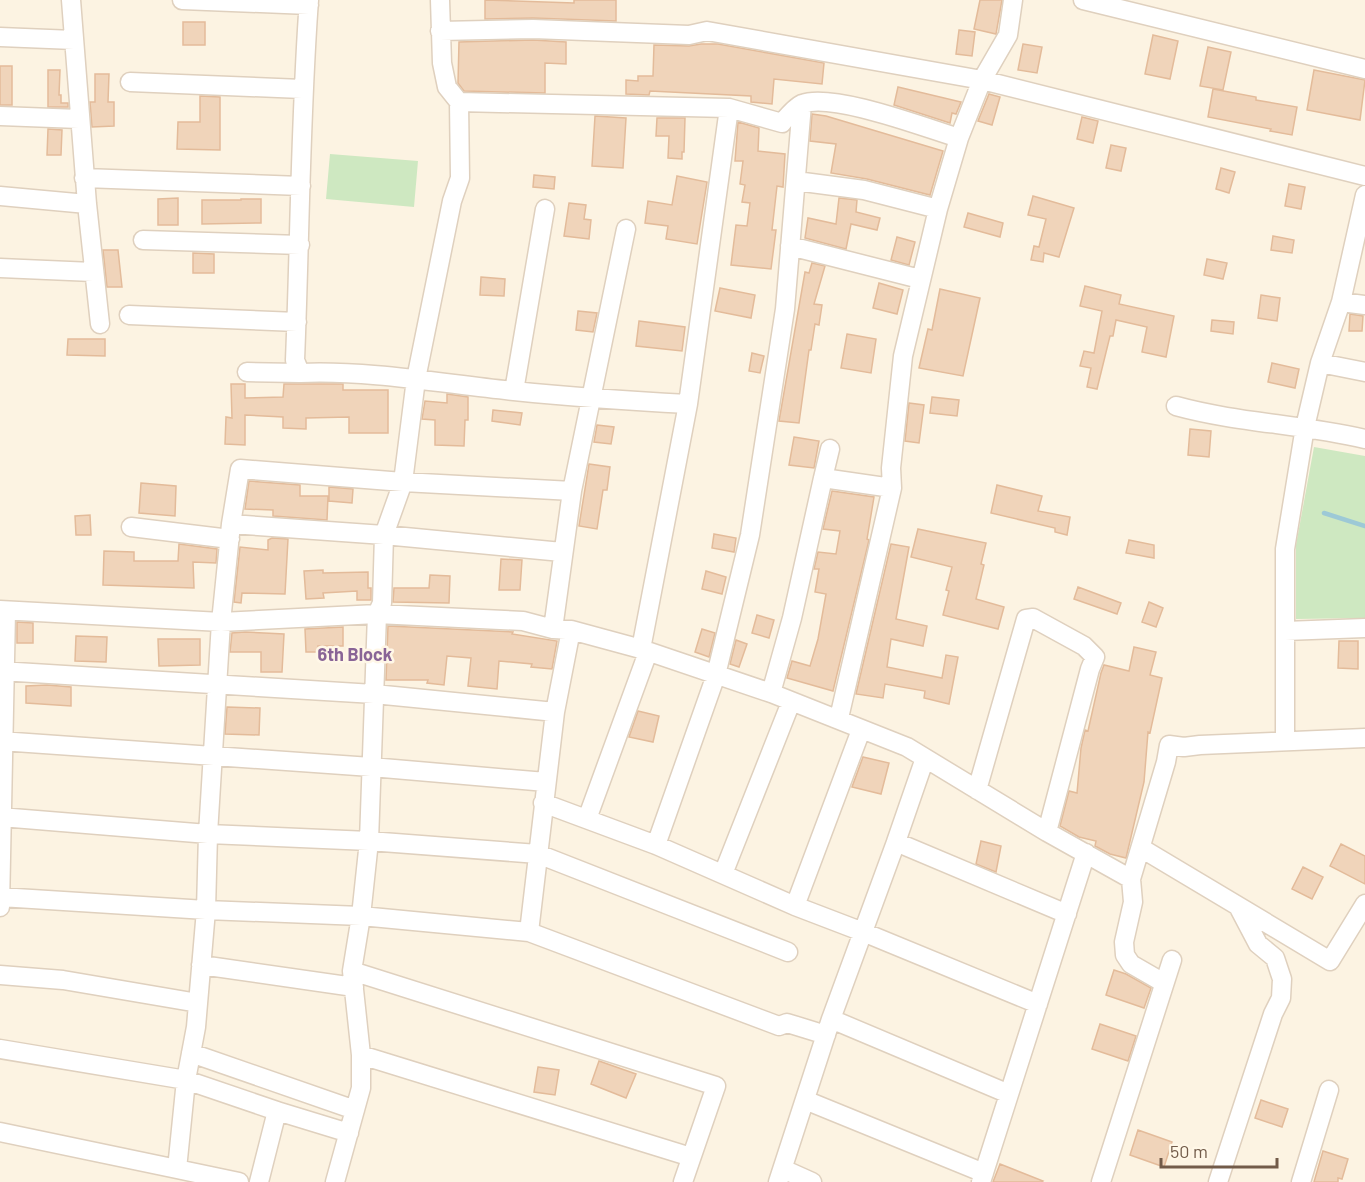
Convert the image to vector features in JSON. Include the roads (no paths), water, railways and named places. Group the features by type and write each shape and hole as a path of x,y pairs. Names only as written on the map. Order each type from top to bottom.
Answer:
{"street":[{"path":"71,0 84,178 100,324"},
{"path":"182,0 309,2 302,89 300,245 295,360 300,373"},
{"path":"335,1182 361,1088 361,1055 353,979 369,841 377,614 382,603 384,535 403,482 416,379 452,201 460,178 459,102 447,87 442,63 440,0"},
{"path":"838,718 892,488 891,468 903,356 920,279 959,138 982,80 1008,35 1013,0"},
{"path":"1085,0 1365,69"},
{"path":"440,31 533,29 689,35 707,31 982,80 1365,176"},
{"path":"0,37 74,40"},
{"path":"130,82 302,89"},
{"path":"459,102 729,108 782,123 802,104 845,104 959,138"},
{"path":"656,846 716,675 750,535 785,309 802,104"},
{"path":"587,819 645,651 688,404 729,108"},
{"path":"0,116 79,119"},
{"path":"84,178 301,186"},
{"path":"796,181 864,190 938,209"},
{"path":"1285,741 1285,549 1305,427 1320,363 1341,302 1365,195"},
{"path":"0,196 87,204"},
{"path":"514,391 545,209"},
{"path":"529,932 555,712 562,629 562,552 590,399 626,229"},
{"path":"143,240 300,245"},
{"path":"790,246 920,279"},
{"path":"0,268 93,272"},
{"path":"1341,302 1365,305"},
{"path":"129,315 297,322"},
{"path":"1320,363 1365,372"},
{"path":"247,372 321,372 416,379 590,399 688,404"},
{"path":"1176,406 1365,439"},
{"path":"771,693 792,618 830,449"},
{"path":"177,1169 186,1080 198,1003 206,910 208,834 221,622 230,531 240,469 403,482 572,491"},
{"path":"823,478 892,488"},
{"path":"132,527 384,535 562,552"},
{"path":"0,907 3,610 221,622 377,614 523,621 562,629 645,651 771,693 907,747 1047,832 1131,879"},
{"path":"977,790 1026,619 1033,618 1084,646 1095,657 1047,832"},
{"path":"1285,631 1365,628"},
{"path":"2,671 374,694 555,712"},
{"path":"723,874 791,702"},
{"path":"795,906 861,730"},
{"path":"1164,983 1131,964 1125,955 1124,942 1133,902 1131,879 1169,745 1184,747 1365,738"},
{"path":"2,742 371,767 546,782"},
{"path":"812,1182 780,1175 829,1027 926,758"},
{"path":"543,803 656,846 795,906 1038,1004"},
{"path":"1,817 208,834 369,841 538,854 788,952"},
{"path":"896,842 1067,914"},
{"path":"1140,848 1330,961 1365,904"},
{"path":"805,1100 982,1177 1086,854"},
{"path":"0,897 206,910 362,916 529,932 779,1026 788,1023 829,1027 1009,1095"},
{"path":"1218,1182 1273,1014 1281,998 1282,979 1275,958 1258,944 1238,906"},
{"path":"1101,1182 1172,960"},
{"path":"201,965 353,979 716,1086 683,1182"},
{"path":"0,975 63,980 198,1003"},
{"path":"0,1049 186,1080 277,1111 349,1132"},
{"path":"191,1053 355,1110"},
{"path":"361,1055 691,1157"},
{"path":"1301,1182 1329,1090"},
{"path":"259,1182 277,1111"},
{"path":"0,1126 0,1132 239,1182"}],"waterway":[{"path":"1324,513 1365,526"}],"district":[{"name":"6th Block","path":"355,655"}]}
